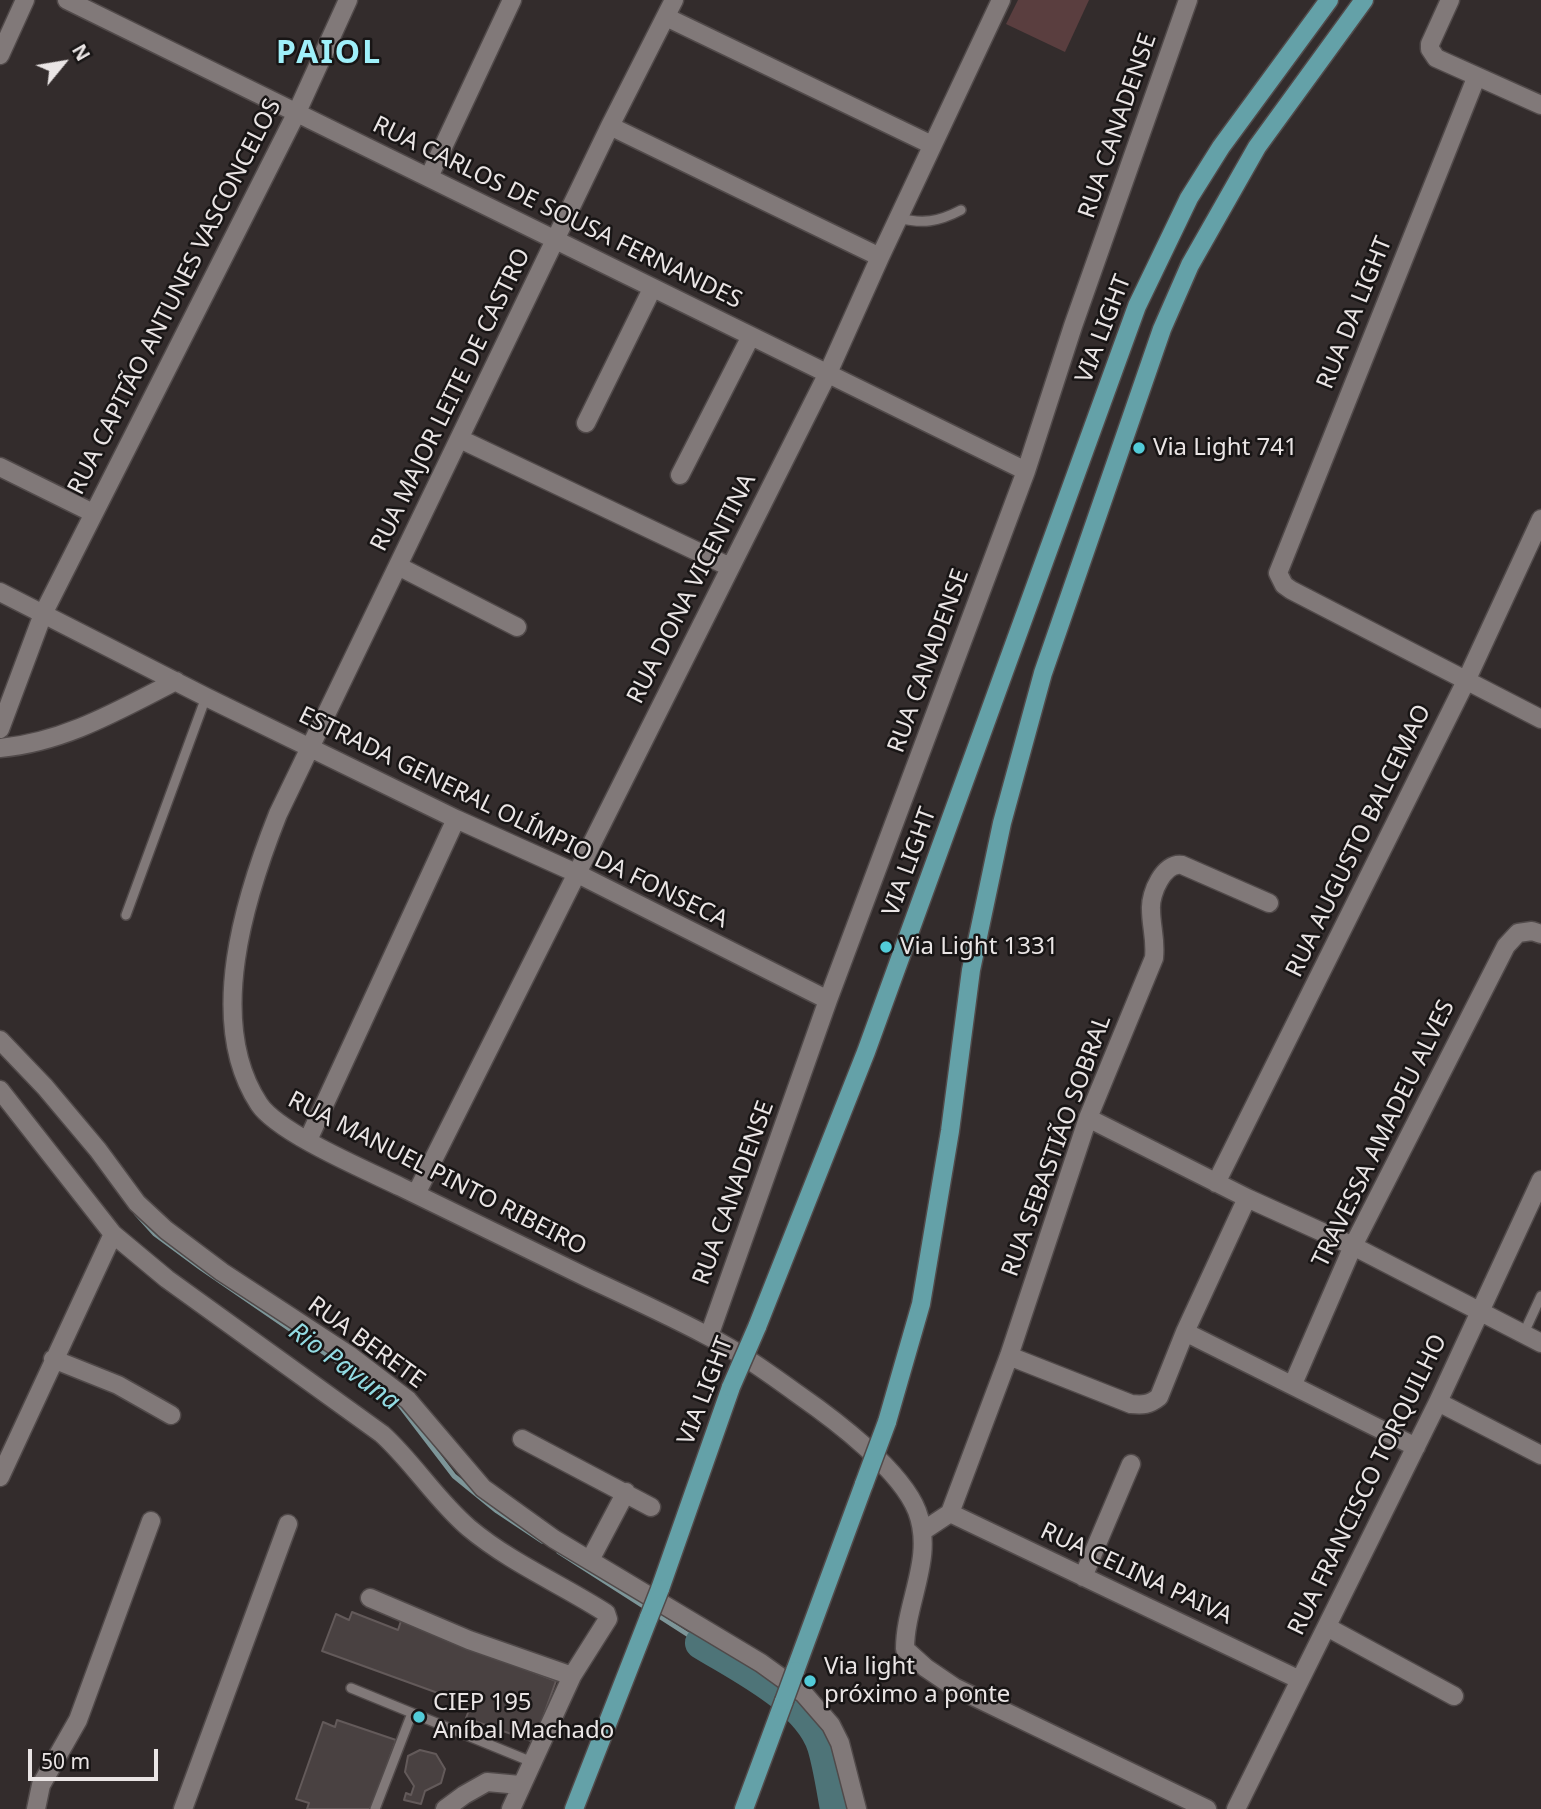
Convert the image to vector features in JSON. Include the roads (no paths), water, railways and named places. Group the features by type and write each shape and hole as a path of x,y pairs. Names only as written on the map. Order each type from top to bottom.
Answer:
{"main road":[{"name":"VIA LIGHT","path":"574,1809 660,1589 732,1387 866,1052 1137,306 1189,198 1221,147 1329,0"},
{"path":"744,1809 887,1422 921,1304 950,1130 971,970 1002,823 1043,673 1162,329 1190,265 1257,146 1364,0"}],"street":[{"path":"0,55 25,0"},
{"name":"RUA CARLOS DE SOUSA FERNANDES","path":"67,0 1026,471"},
{"name":"RUA CAPITÃO ANTUNES VASCONCELOS","path":"0,729 43,614 297,113 348,0"},
{"path":"429,177 512,0"},
{"name":"RUA MAJOR LEITE DE CASTRO","path":"311,747 610,126 674,0"},
{"name":"RUA DONA VICENTINA","path":"416,1195 828,373 1001,0"},
{"name":"RUA CANADENSE","path":"709,1336 828,1000 1026,471 1073,326 1188,0"},
{"path":"1450,0 1432,39 1430,49 1436,58 1541,105"},
{"path":"666,17 932,145"},
{"name":"RUA DA LIGHT","path":"1466,681 1292,590 1280,579 1279,567 1476,78"},
{"path":"610,126 880,257"},
{"path":"586,424 652,289"},
{"path":"680,475 751,336"},
{"path":"460,439 730,568"},
{"path":"0,467 93,513"},
{"name":"RUA AUGUSTO BALCEMAO","path":"1216,1183 1466,681 1541,519"},
{"path":"398,566 517,627"},
{"name":"ESTRADA GENERAL OLÍMPIO DA FONSECA","path":"0,592 206,697 456,819 576,873 828,1000"},
{"path":"0,748 54,739 176,681"},
{"path":"1466,681 1541,719"},
{"name":"RUA MANUEL PINTO RIBEIRO","path":"311,747 278,814 247,901 239,946 233,1000 239,1058 244,1076 259,1104 270,1118 308,1140 709,1336 783,1384 849,1433 886,1468 907,1493 923,1531"},
{"path":"308,1140 456,819"},
{"name":"RUA SEBASTIÃO SOBRAL","path":"950,1513 1009,1356 1088,1118 1154,958 1155,935 1150,909 1163,872 1169,866 1182,865 1269,903"},
{"name":"TRAVESSA AMADEU ALVES","path":"1293,1384 1353,1247 1506,946 1518,933 1532,931 1541,934"},
{"name":"RUA BERETE","path":"0,1040 45,1087 98,1150 137,1203 166,1230 222,1272 349,1355 408,1400 483,1488 522,1517 590,1560 761,1662 804,1694 831,1725 840,1743 857,1809"},
{"path":"0,1090 113,1234 167,1279 382,1434 401,1451 451,1510 499,1552 606,1613 608,1619 572,1676 511,1809"},
{"path":"1088,1118 1216,1183 1353,1247 1541,1343"},
{"name":"RUA FRANCISCO TORQUILHO","path":"1236,1809 1438,1402 1541,1180"},
{"path":"1009,1356 1131,1404 1146,1405 1159,1397 1185,1332 1247,1198"},
{"path":"0,1477 113,1234"},
{"path":"1185,1332 1416,1447"},
{"path":"53,1359 118,1385 171,1415"},
{"path":"1438,1402 1541,1455"},
{"path":"522,1439 652,1507"},
{"path":"1083,1577 1131,1464"},
{"path":"590,1560 626,1493"},
{"path":"950,1513 923,1531 923,1556 905,1631 905,1649 926,1668 954,1687 1207,1809"},
{"name":"RUA CELINA PAIVA","path":"950,1513 1300,1680"},
{"path":"36,1809 41,1785 78,1720 151,1521"},
{"path":"183,1809 288,1524"},
{"path":"370,1598 469,1640 572,1676"},
{"path":"1327,1627 1454,1696"},
{"path":"445,1809 487,1782 520,1785"}],"lane":[{"path":"898,218 930,223 961,210"},
{"path":"126,915 206,697"},
{"path":"1523,1335 1541,1296"},
{"path":"351,1688 532,1762"},
{"path":"376,1809 412,1713"}],"waterway":[{"name":"Rio Pavuna","path":"136,1213 155,1234 201,1268 399,1404 454,1476 497,1511 542,1541"},
{"name":"Rio Pavuna","path":"559,1552 701,1643"},
{"name":"Rio Pavuna","path":"701,1643 771,1686 803,1714 815,1729 823,1746 836,1809"}],"place":[{"name":"Via Light 741","path":"1139,448"},
{"name":"Via Light 1331","path":"886,947"},
{"name":"Via light próximo a ponte","path":"810,1681"},
{"name":"CIEP 195 Aníbal Machado","path":"419,1717"}],"district":[{"name":"PAIOL","path":"329,54"}]}
